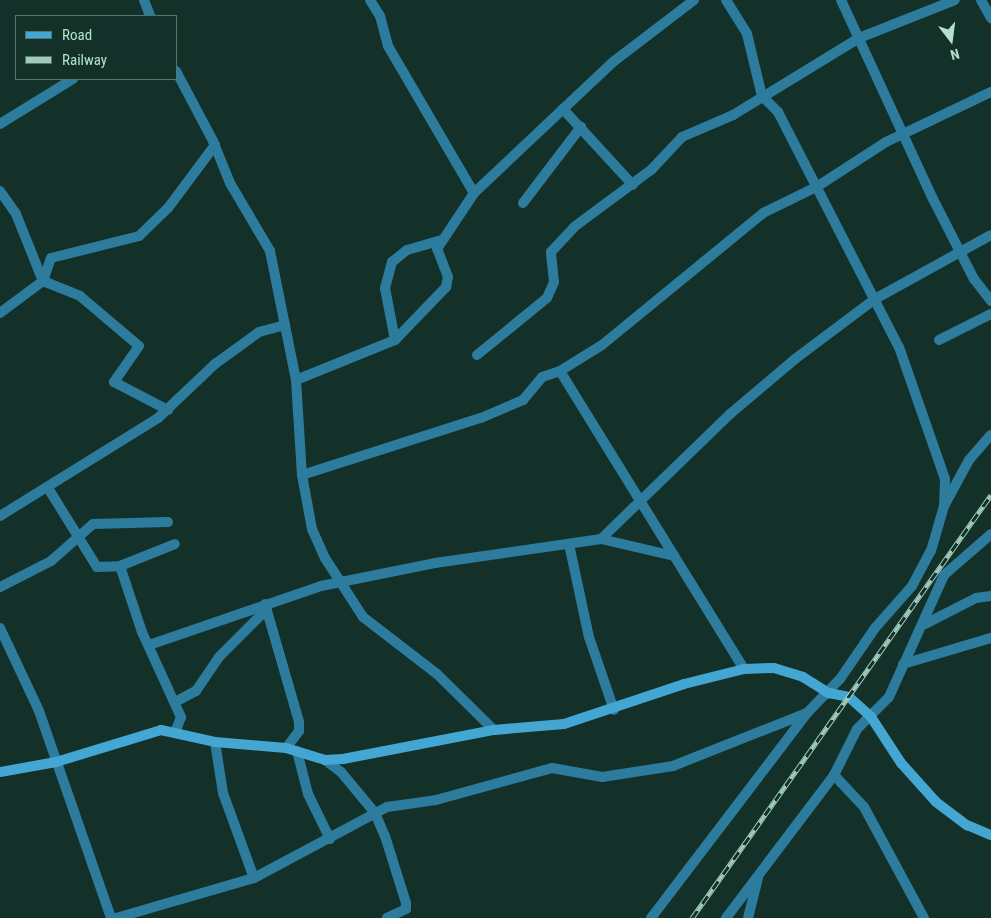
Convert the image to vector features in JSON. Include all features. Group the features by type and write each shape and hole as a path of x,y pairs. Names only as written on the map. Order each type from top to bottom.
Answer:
{"street":[{"path":"144,0 150,15"},
{"path":"370,0 380,16 388,46 474,193"},
{"path":"296,380 395,340 446,288 448,277 436,254 441,240 474,193 613,62 694,0"},
{"path":"726,0 747,34 762,96 778,112 818,186 899,347 945,479 944,506"},
{"path":"842,0 904,136 961,254 991,301"},
{"path":"477,355 547,298 554,282 551,252 562,240 633,185 682,137 733,115 762,96 828,61 859,38 955,0"},
{"path":"981,0 991,18"},
{"path":"178,75 216,145 230,183 270,251 296,380 302,475 312,529 337,582 363,617 437,674 494,730"},
{"path":"0,124 71,80"},
{"path":"302,475 481,418 523,400 542,377 560,371 610,339 763,213 818,186 862,155 991,92"},
{"path":"563,109 633,185"},
{"path":"523,203 581,127"},
{"path":"0,313 43,281 51,258 140,236 168,208 216,145"},
{"path":"0,191 16,214 43,281 80,296 139,346 114,382 168,410"},
{"path":"601,538 641,503 730,414 875,299 961,254 991,235"},
{"path":"395,340 385,288 392,262 407,250 441,240"},
{"path":"939,340 991,314"},
{"path":"0,516 48,488 168,410 241,345 259,332 285,325"},
{"path":"560,371 744,669"},
{"path":"651,918 807,713 829,693 912,586 931,551 944,506 969,460 991,435"},
{"path":"48,488 78,540 97,567 120,566 175,544"},
{"path":"0,587 51,562 78,540 81,531 105,521 155,526 168,522"},
{"path":"726,918 834,776 857,729 890,698 903,664 925,624 944,575 991,534"},
{"path":"149,645 337,582 601,538 674,556"},
{"path":"570,544 588,637 614,710"},
{"path":"120,566 149,645 175,702 182,725 175,732"},
{"path":"925,624 976,598 991,596"},
{"path":"175,702 196,691 219,657 266,606"},
{"path":"266,606 299,722 299,731 292,749 308,794 330,839"},
{"path":"0,628 34,696 111,918"},
{"path":"903,664 991,638"},
{"path":"325,760 494,730 564,724 614,710 684,684 744,669 789,672 829,693 849,696 871,717 901,763 936,802 967,825 991,835"},
{"path":"116,918 254,878 330,839 375,813 552,768 602,777 673,766 807,713"},
{"path":"0,772 56,762 146,733 175,732 215,742 292,749 325,760 341,772 375,813 408,913 387,918"},
{"path":"215,742 223,793 254,878"},
{"path":"834,776 864,807 924,918"},
{"path":"748,918 759,875"}],"railway":[{"path":"692,918 991,495"}]}
